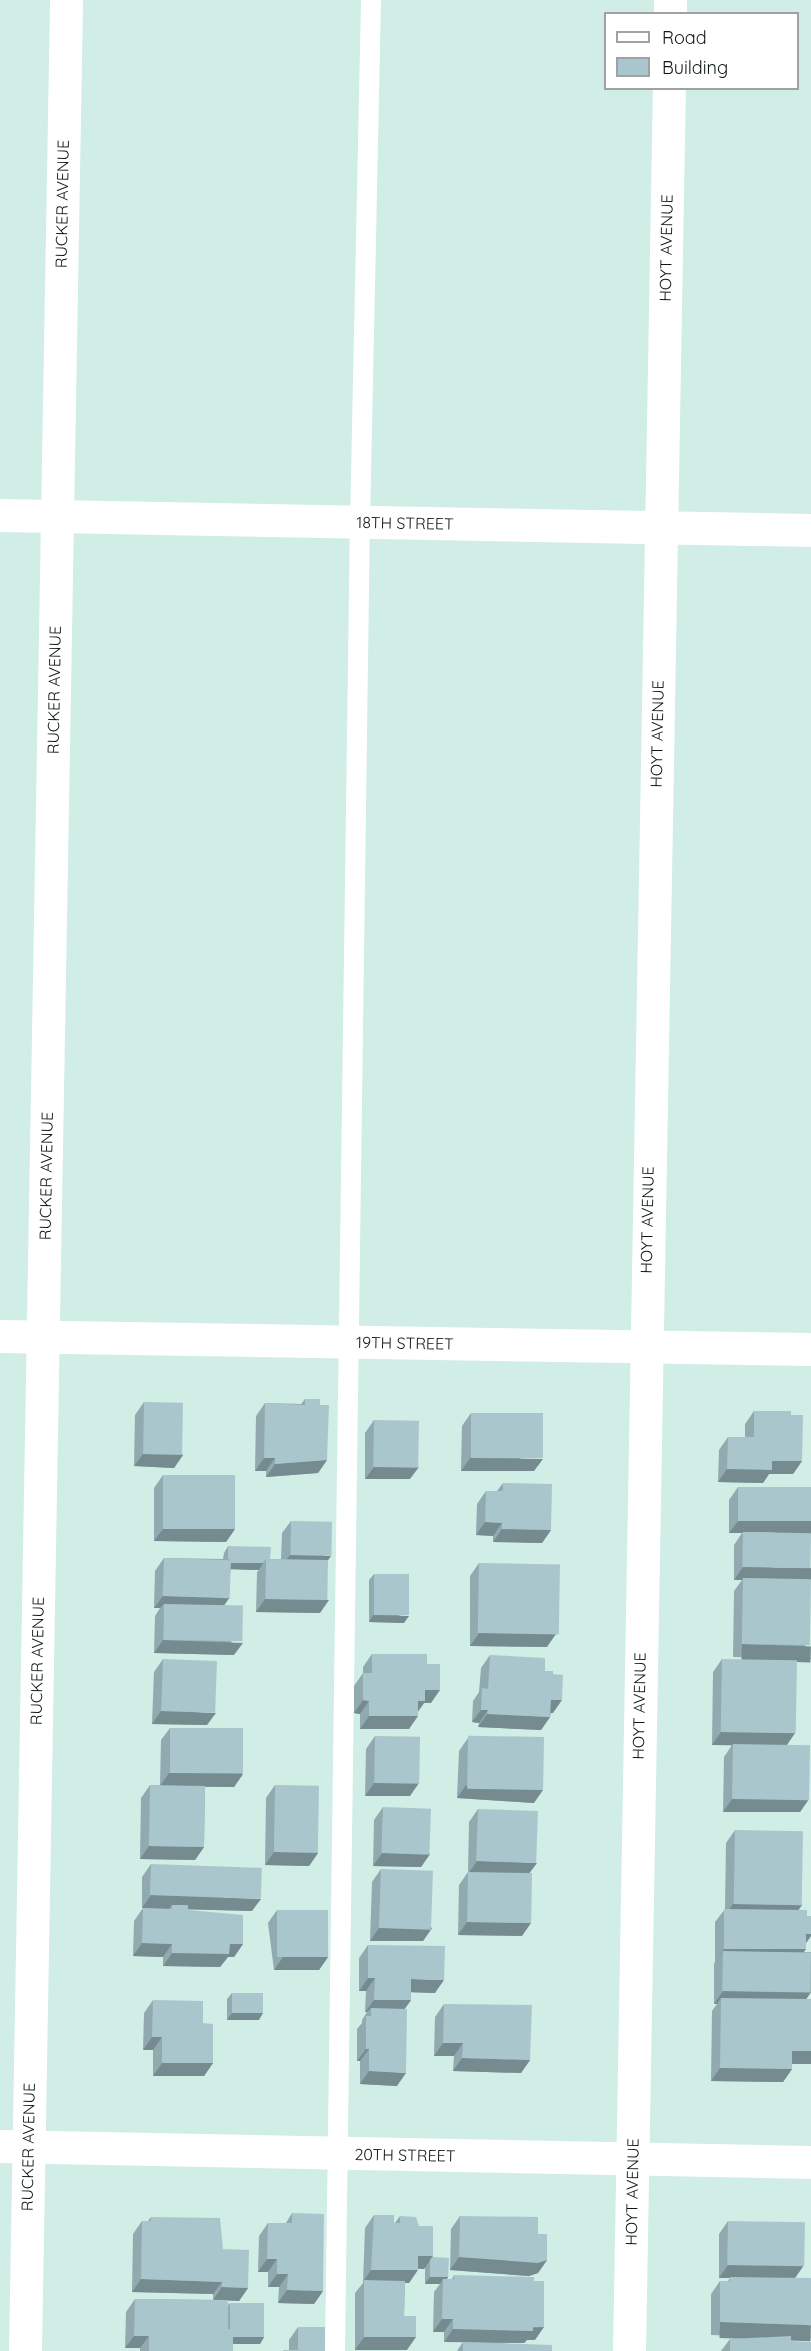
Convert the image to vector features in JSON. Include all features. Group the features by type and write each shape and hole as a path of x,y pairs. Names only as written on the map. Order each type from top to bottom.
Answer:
{"street":[{"name":"RUCKER AVENUE","path":"25,2351 14,2146 43,1337 66,0"},
{"name":"HOYT AVENUE","path":"629,2351 644,1347 669,90"},
{"name":"18TH STREET","path":"0,515 811,530"},
{"name":"19TH STREET","path":"0,1336 811,1349"},
{"name":"20TH STREET","path":"14,2146 811,2162"}],"lane":[{"path":"335,2351 340,2154 360,522 371,0"}],"building":[{"path":"305,1399 320,1399 320,1405 329,1405 327,1460 275,1464 275,1458 264,1458 265,1403 305,1405"},
{"path":"144,1402 183,1403 182,1455 143,1454"},
{"path":"754,1411 791,1411 791,1415 803,1415 802,1461 772,1461 772,1470 727,1469 728,1437 754,1437"},
{"path":"471,1413 543,1413 543,1458 471,1458"},
{"path":"374,1420 419,1421 418,1468 373,1467"},
{"path":"163,1475 235,1475 235,1529 163,1529"},
{"path":"503,1483 552,1484 551,1530 502,1529 502,1523 485,1522 486,1491 503,1491"},
{"path":"738,1487 811,1487 811,1521 738,1521"},
{"path":"291,1521 332,1522 331,1556 290,1555"},
{"path":"743,1532 811,1533 810,1568 742,1567"},
{"path":"228,1546 271,1547 270,1559 266,1559 263,1563 231,1563 228,1559"},
{"path":"164,1558 231,1560 230,1598 163,1596"},
{"path":"266,1559 328,1560 327,1600 265,1599"},
{"path":"479,1563 560,1564 559,1634 478,1633"},
{"path":"374,1574 409,1574 409,1615 374,1615"},
{"path":"743,1578 811,1579 810,1645 742,1644"},
{"path":"164,1604 243,1605 242,1641 163,1640"},
{"path":"372,1654 427,1654 427,1664 440,1664 440,1690 425,1690 425,1701 418,1701 418,1716 369,1716 369,1701 363,1700 363,1673 372,1673"},
{"path":"490,1655 545,1658 545,1671 563,1675 562,1700 551,1700 550,1717 487,1714 488,1710 481,1710 482,1688 488,1689"},
{"path":"163,1659 217,1661 215,1713 161,1711"},
{"path":"722,1659 797,1660 796,1733 721,1732"},
{"path":"170,1728 243,1728 243,1773 170,1773"},
{"path":"375,1736 420,1737 419,1784 374,1783"},
{"path":"468,1736 544,1737 543,1790 467,1789"},
{"path":"733,1744 810,1745 809,1800 732,1799"},
{"path":"150,1785 205,1786 204,1847 149,1846"},
{"path":"275,1785 319,1786 318,1853 274,1852"},
{"path":"383,1807 431,1809 429,1855 381,1853"},
{"path":"478,1809 538,1811 536,1863 476,1861"},
{"path":"735,1830 803,1831 802,1905 734,1904"},
{"path":"151,1864 262,1868 261,1899 150,1895"},
{"path":"381,1869 433,1871 431,1930 379,1928"},
{"path":"468,1872 532,1873 531,1923 467,1922"},
{"path":"172,1905 188,1905 188,1910 243,1915 243,1944 230,1944 229,1954 172,1953 172,1944 142,1943 143,1908 172,1909"},
{"path":"724,1909 807,1910 807,1916 811,1916 811,1934 806,1934 806,1949 724,1949"},
{"path":"277,1910 328,1910 328,1957 277,1957"},
{"path":"368,1945 445,1946 444,1980 411,1979 411,2000 374,2000 375,1978 368,1978"},
{"path":"723,1951 811,1953 810,1993 722,1991"},
{"path":"232,1993 263,1993 263,2013 232,2013"},
{"path":"721,1998 811,1999 811,2051 792,2051 792,2069 720,2068"},
{"path":"153,2000 203,2001 203,2023 213,2024 213,2063 162,2063 162,2037 152,2037"},
{"path":"444,2004 532,2005 530,2060 462,2058 463,2043 443,2043"},
{"path":"371,2008 407,2009 406,2073 369,2071 366,2016 371,2016"},
{"path":"292,2213 324,2214 323,2291 287,2290 288,2274 277,2274 277,2259 267,2259 268,2223 292,2223"},
{"path":"374,2215 394,2215 394,2223 400,2223 400,2216 416,2217 419,2226 433,2226 433,2256 418,2256 418,2270 371,2270"},
{"path":"460,2216 538,2217 538,2234 547,2234 547,2260 538,2263 459,2257"},
{"path":"151,2217 220,2218 223,2249 249,2250 248,2288 222,2287 222,2282 141,2279 142,2221 151,2221"},
{"path":"728,2221 805,2222 804,2266 727,2265"},
{"path":"432,2257 449,2258 448,2277 430,2277"},
{"path":"454,2275 534,2277 534,2281 544,2281 544,2327 533,2327 533,2331 453,2329 453,2319 442,2319 443,2279 454,2279"},
{"path":"730,2277 811,2278 811,2325 720,2322 720,2281 730,2281"},
{"path":"364,2280 405,2281 404,2316 416,2316 416,2337 364,2337"},
{"path":"135,2299 228,2300 228,2329 233,2329 233,2351 149,2351 149,2336 134,2336"},
{"path":"230,2303 264,2303 264,2337 233,2337 233,2329 230,2329"},
{"path":"298,2327 325,2327 325,2351 284,2351 298,2350"},
{"path":"791,2336 791,2341 811,2342 811,2351 730,2351 730,2339"},
{"path":"463,2342 552,2345 552,2351 463,2351"}]}
